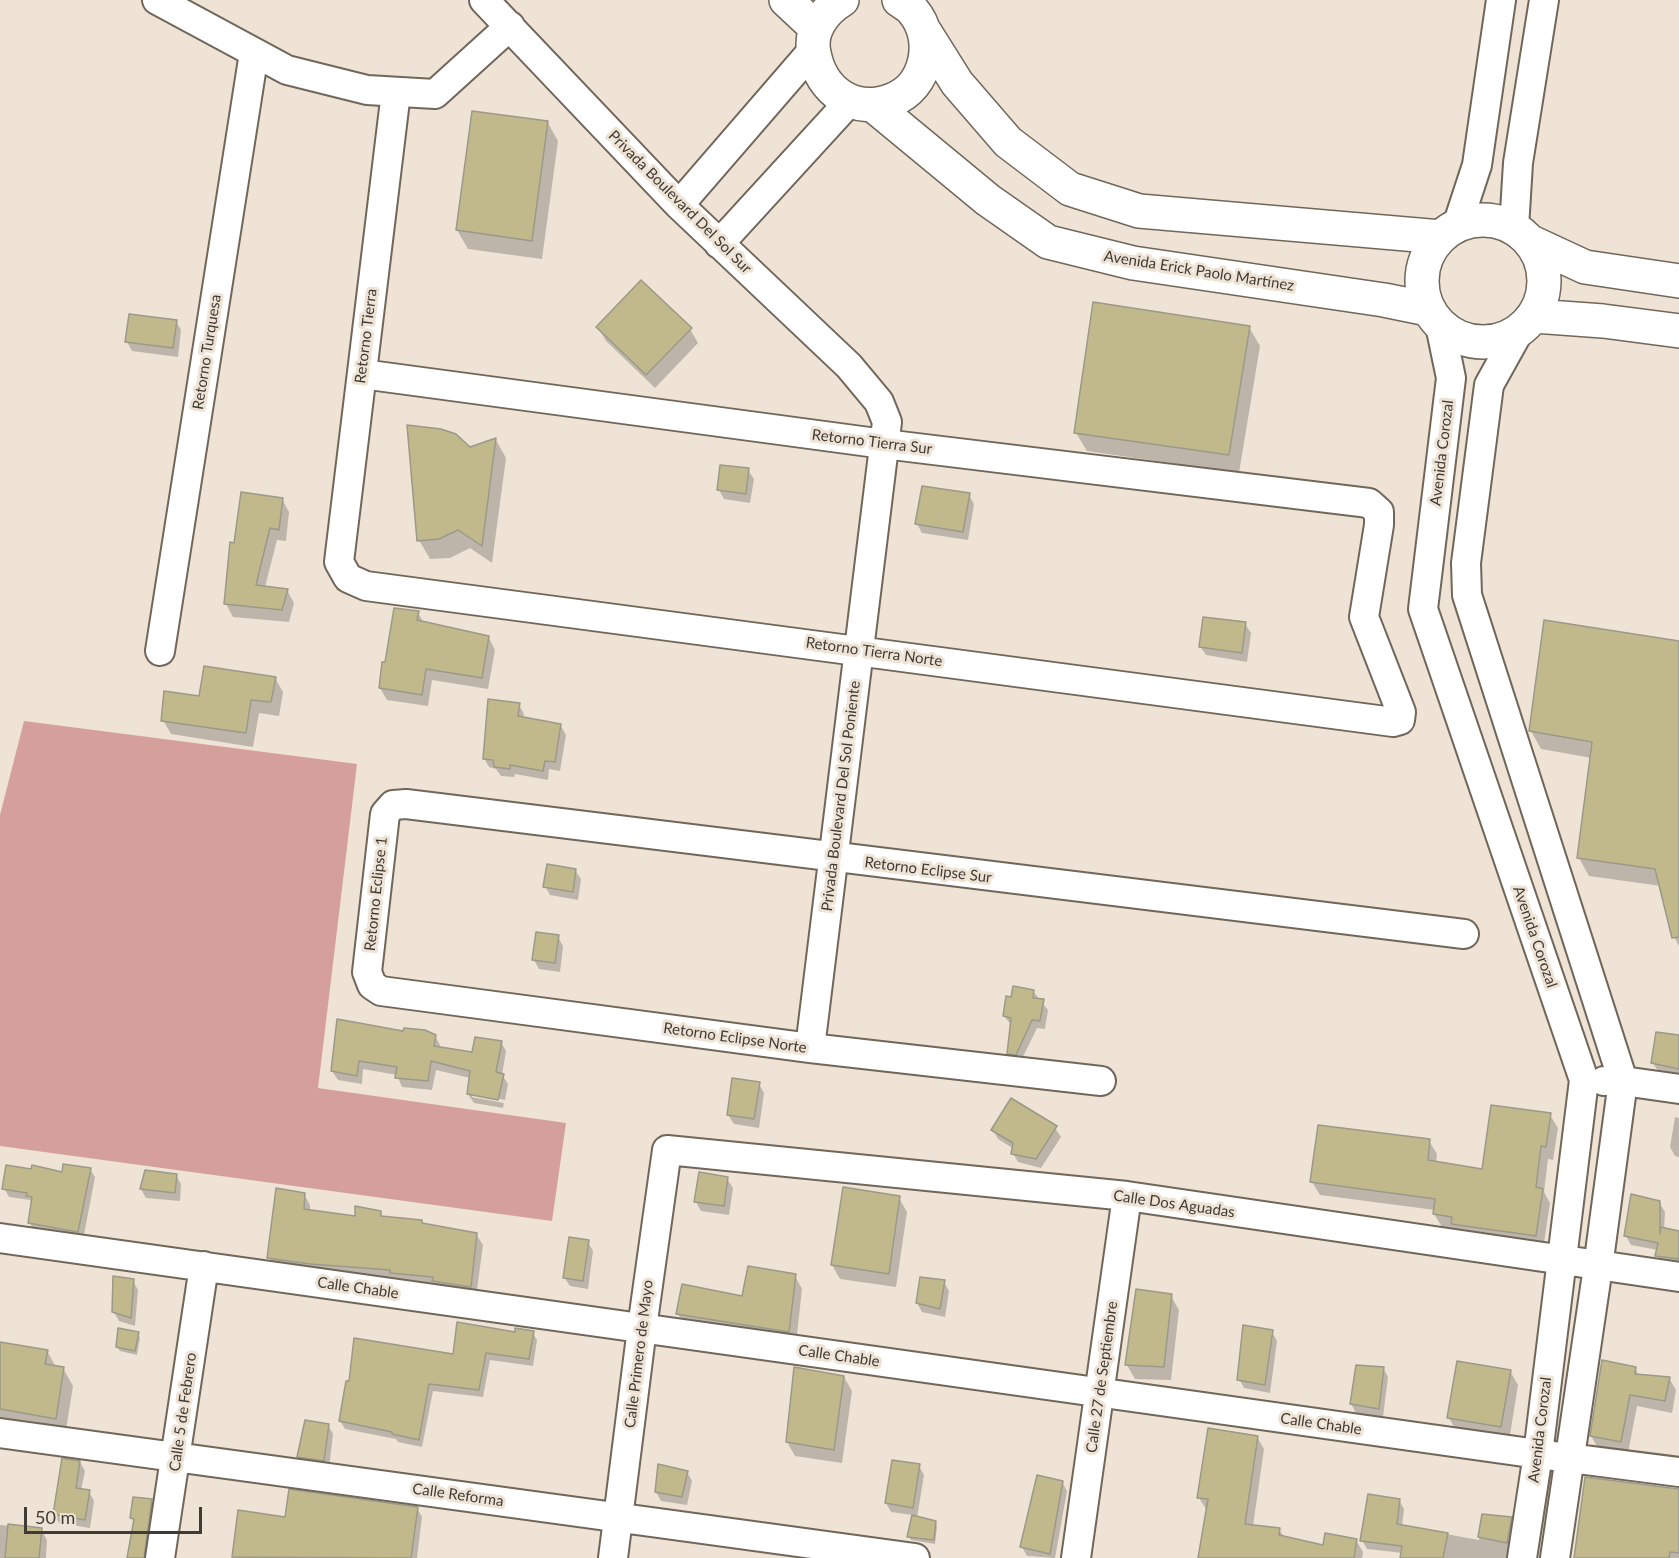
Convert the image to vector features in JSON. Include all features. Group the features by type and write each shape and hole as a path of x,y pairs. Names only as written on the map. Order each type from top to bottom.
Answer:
{"street":[{"path":"157,0 287,70 368,90 435,94 510,26"},
{"name":"Privada Boulevard Del Sol Sur","path":"484,0 679,206 849,366 879,402"},
{"path":"786,0 815,39"},
{"path":"679,206 815,39 828,9 842,0"},
{"path":"899,0 913,11 957,83 1008,142 1070,189 1139,211 1449,232"},
{"path":"1449,232 1477,165 1501,0"},
{"path":"1544,0 1518,163 1521,234 1540,258 1545,277 1543,297 1489,385 1466,563 1467,595 1623,1081 1555,1558"},
{"path":"719,244 861,103 893,100 910,88 922,72 927,52 925,32"},
{"name":"Avenida Erick Paolo Martínez","path":"815,39 818,71 831,89 861,103 1047,242 1133,262 1384,300 1434,317"},
{"name":"Retorno Turquesa","path":"160,651 254,52"},
{"name":"Retorno Tierra","path":"348,578 339,562 396,92"},
{"path":"1679,281 1585,267 1495,221 1475,220 1449,232 1429,252 1422,271 1422,290 1434,317 1454,335 1470,341 1496,341 1527,323 1603,321 1679,331"},
{"name":"Avenida Corozal","path":"1434,317 1451,378 1423,609 1584,1080 1538,1454 1522,1558"},
{"name":"Retorno Tierra Sur","path":"362,374 884,444 1369,503 1379,512 1379,525 1364,617 1401,712 1400,720"},
{"name":"Privada Boulevard Del Sol Poniente","path":"810,1048 887,422 879,402"},
{"name":"Retorno Tierra Norte","path":"348,578 366,586 1393,722 1400,720"},
{"name":"Retorno Eclipse Sur","path":"393,805 406,804 1464,934"},
{"name":"Retorno Eclipse 1","path":"372,985 367,972 382,836 385,814 393,805"},
{"name":"Retorno Eclipse Norte","path":"372,985 381,990 810,1048 1101,1081"},
{"path":"1584,1080 1623,1081 1679,1089"},
{"name":"Calle Dos Aguadas","path":"667,1150 1127,1196 1598,1267 1679,1277"},
{"name":"Calle Primero de Mayo","path":"613,1558 667,1150"},
{"name":"Calle 27 de Septiembre","path":"1076,1558 1127,1196"},
{"name":"Calle Chable","path":"0,1238 1099,1393 1679,1472"},
{"name":"Calle 5 de Febrero","path":"160,1558 204,1266"},
{"name":"Calle Reforma","path":"0,1433 915,1558"}],"shaded area":[{"path":"24,721 357,764 318,1088 566,1123 552,1221 0,1146 0,815"}],"building":[{"path":"472,111 548,121 532,241 456,230"},
{"path":"641,280 692,328 646,375 596,327"},
{"path":"1093,302 1250,326 1229,455 1074,433"},
{"path":"129,314 177,320 173,348 125,342"},
{"path":"407,425 441,429 456,434 470,447 496,438 482,546 458,530 439,539 417,541"},
{"path":"720,465 749,468 746,494 717,490"},
{"path":"922,486 970,493 963,532 915,524"},
{"path":"241,492 283,498 279,530 270,528 256,585 288,589 282,610 224,604 230,542 234,543"},
{"path":"394,608 419,611 417,620 489,636 482,678 426,669 422,695 379,688 382,662 385,662"},
{"path":"1203,617 1246,622 1242,653 1199,647"},
{"path":"1544,620 1679,641 1679,937 1672,938 1655,869 1577,858 1592,742 1529,731"},
{"path":"204,666 276,677 271,702 251,700 246,733 161,721 164,691 199,696"},
{"path":"488,699 520,703 518,716 561,724 555,762 545,761 543,771 510,765 510,769 494,767 493,760 483,759"},
{"path":"547,864 576,869 573,892 543,887"},
{"path":"536,932 559,935 555,963 532,960"},
{"path":"1013,986 1034,990 1033,998 1044,999 1040,1021 1032,1020 1016,1055 1007,1054 1011,1018 1003,1016 1006,996 1011,997"},
{"path":"337,1019 403,1031 404,1028 425,1030 436,1035 434,1046 472,1052 475,1037 502,1041 496,1072 504,1074 498,1100 467,1094 470,1071 431,1061 428,1081 395,1078 397,1067 359,1061 357,1076 331,1071"},
{"path":"1656,1032 1679,1035 1679,1069 1651,1063"},
{"path":"732,1078 760,1082 754,1119 727,1115"},
{"path":"1011,1098 1057,1126 1036,1159 1011,1154 1013,1143 991,1130"},
{"path":"1491,1105 1551,1113 1546,1147 1541,1146 1536,1187 1543,1189 1536,1236 1451,1224 1452,1217 1433,1214 1435,1199 1310,1182 1318,1125 1430,1139 1428,1160 1482,1169"},
{"path":"63,1164 91,1168 78,1232 28,1223 32,1197 26,1196 27,1193 2,1189 6,1165 31,1169 32,1165 62,1172"},
{"path":"145,1170 177,1174 175,1193 140,1189"},
{"path":"699,1172 728,1177 724,1206 694,1202"},
{"path":"843,1187 900,1196 889,1274 831,1265"},
{"path":"276,1188 305,1193 304,1209 355,1216 355,1206 381,1211 381,1216 422,1220 422,1223 477,1233 471,1287 432,1281 433,1277 390,1273 390,1270 267,1258"},
{"path":"1631,1194 1660,1201 1660,1234 1661,1227 1679,1231 1679,1259 1655,1256 1658,1243 1624,1236"},
{"path":"569,1237 589,1240 583,1281 563,1278"},
{"path":"748,1266 796,1274 789,1332 676,1314 682,1284 742,1296"},
{"path":"113,1276 134,1279 131,1318 112,1312"},
{"path":"920,1277 945,1280 940,1309 916,1303"},
{"path":"1136,1289 1172,1294 1164,1367 1125,1365"},
{"path":"457,1322 515,1332 515,1328 534,1331 529,1359 486,1353 479,1390 429,1384 419,1440 339,1421 346,1381 349,1381 354,1338 453,1354"},
{"path":"1243,1325 1273,1330 1265,1385 1237,1380"},
{"path":"118,1328 139,1332 135,1351 116,1347"},
{"path":"0,1342 48,1350 45,1364 64,1367 56,1419 0,1409"},
{"path":"1602,1360 1636,1367 1635,1374 1670,1377 1665,1401 1630,1395 1621,1442 1590,1436"},
{"path":"1457,1361 1511,1370 1501,1427 1447,1418"},
{"path":"1356,1365 1384,1367 1379,1409 1350,1404"},
{"path":"794,1367 844,1376 834,1450 786,1442"},
{"path":"305,1420 329,1424 324,1461 297,1457"},
{"path":"1208,1428 1258,1436 1245,1524 1280,1528 1279,1535 1323,1545 1325,1533 1357,1539 1354,1558 1198,1558 1208,1499 1197,1498"},
{"path":"62,1458 80,1461 76,1488 90,1490 85,1520 53,1514"},
{"path":"892,1460 920,1464 913,1508 885,1503"},
{"path":"658,1464 688,1471 682,1497 655,1492"},
{"path":"1037,1475 1063,1481 1050,1554 1020,1547"},
{"path":"1585,1477 1679,1489 1679,1553 1670,1552 1669,1558 1574,1558"},
{"path":"289,1489 418,1507 411,1558 232,1557 238,1510 285,1517"},
{"path":"1368,1494 1400,1499 1397,1524 1448,1533 1443,1558 1400,1558 1402,1546 1360,1541"},
{"path":"133,1497 152,1499 144,1558 127,1558 134,1519 130,1518"},
{"path":"1482,1514 1512,1517 1507,1543 1478,1537"},
{"path":"912,1515 936,1521 934,1540 907,1537"},
{"path":"8,1524 42,1528 39,1558 5,1558"}]}
